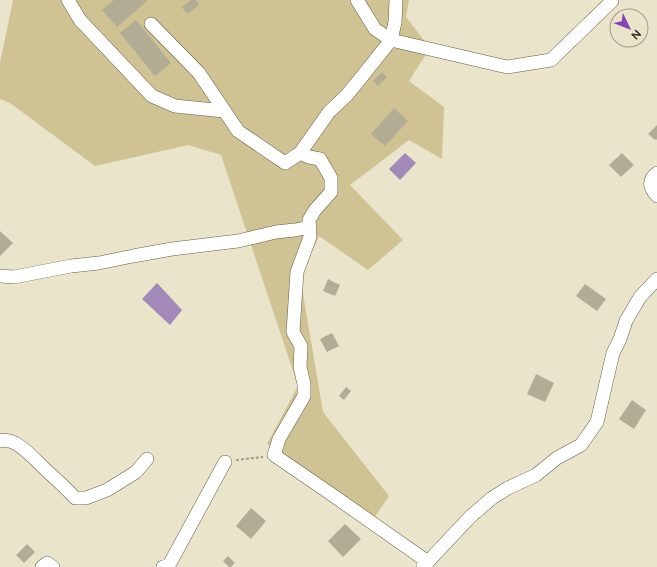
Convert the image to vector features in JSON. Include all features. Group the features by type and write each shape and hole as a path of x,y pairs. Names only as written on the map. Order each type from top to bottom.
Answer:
{"street":[{"path":"68,0 80,20 152,96 175,106 224,111"},
{"path":"357,0 375,29 391,40 507,67 551,60 612,1"},
{"path":"151,24 199,73 238,131 285,163 300,154 328,112 351,90 391,40 395,22 396,0"},
{"path":"300,154 320,159 331,178 331,192 315,210 309,220 310,237 296,272 293,332 300,346 300,367 304,384 304,396 279,439 274,455 331,494 425,565 470,517 492,498 508,488 536,475 557,458 581,445 597,422 613,353 620,339 626,321 640,297 657,279"},
{"path":"657,174 650,182 652,190 657,196"},
{"path":"0,276 14,277 172,249 238,241 276,232 310,227"},
{"path":"0,441 6,440 16,444 31,455 75,498 86,498 107,490 136,472 147,459"},
{"path":"163,567 169,565 224,462"},
{"path":"42,567 47,563 53,567"}],"path":[{"path":"224,462 274,455"}],"shaded area":[{"path":"13,0 409,0 406,17 430,48 409,81 444,107 442,159 409,140 350,185 403,240 368,270 319,236 300,276 323,412 389,496 368,527 267,444 298,386 221,155 188,145 95,166 10,103 0,99 0,63"},
{"path":"405,153 416,163 400,180 389,169"},
{"path":"157,283 182,310 170,325 142,299"}],"building":[{"path":"114,0 147,1 117,27 102,10"},
{"path":"191,0 196,0 199,5 187,14 182,7"},
{"path":"136,20 171,63 155,76 120,33"},
{"path":"382,72 387,77 378,86 373,81"},
{"path":"394,108 408,121 385,146 371,134"},
{"path":"657,125 657,140 655,140 648,134"},
{"path":"622,153 634,165 621,177 609,165"},
{"path":"0,231 13,243 0,256"},
{"path":"328,279 340,285 335,296 323,291"},
{"path":"585,284 606,299 597,311 576,296"},
{"path":"332,333 339,346 327,352 320,339"},
{"path":"536,374 554,383 545,402 527,394"},
{"path":"346,387 351,391 344,400 339,396"},
{"path":"632,400 646,410 634,429 619,419"},
{"path":"251,508 266,521 251,539 236,526"},
{"path":"345,524 361,539 343,557 328,541"},
{"path":"27,544 35,552 24,563 16,555"},
{"path":"228,556 235,563 231,567 223,561"}]}
